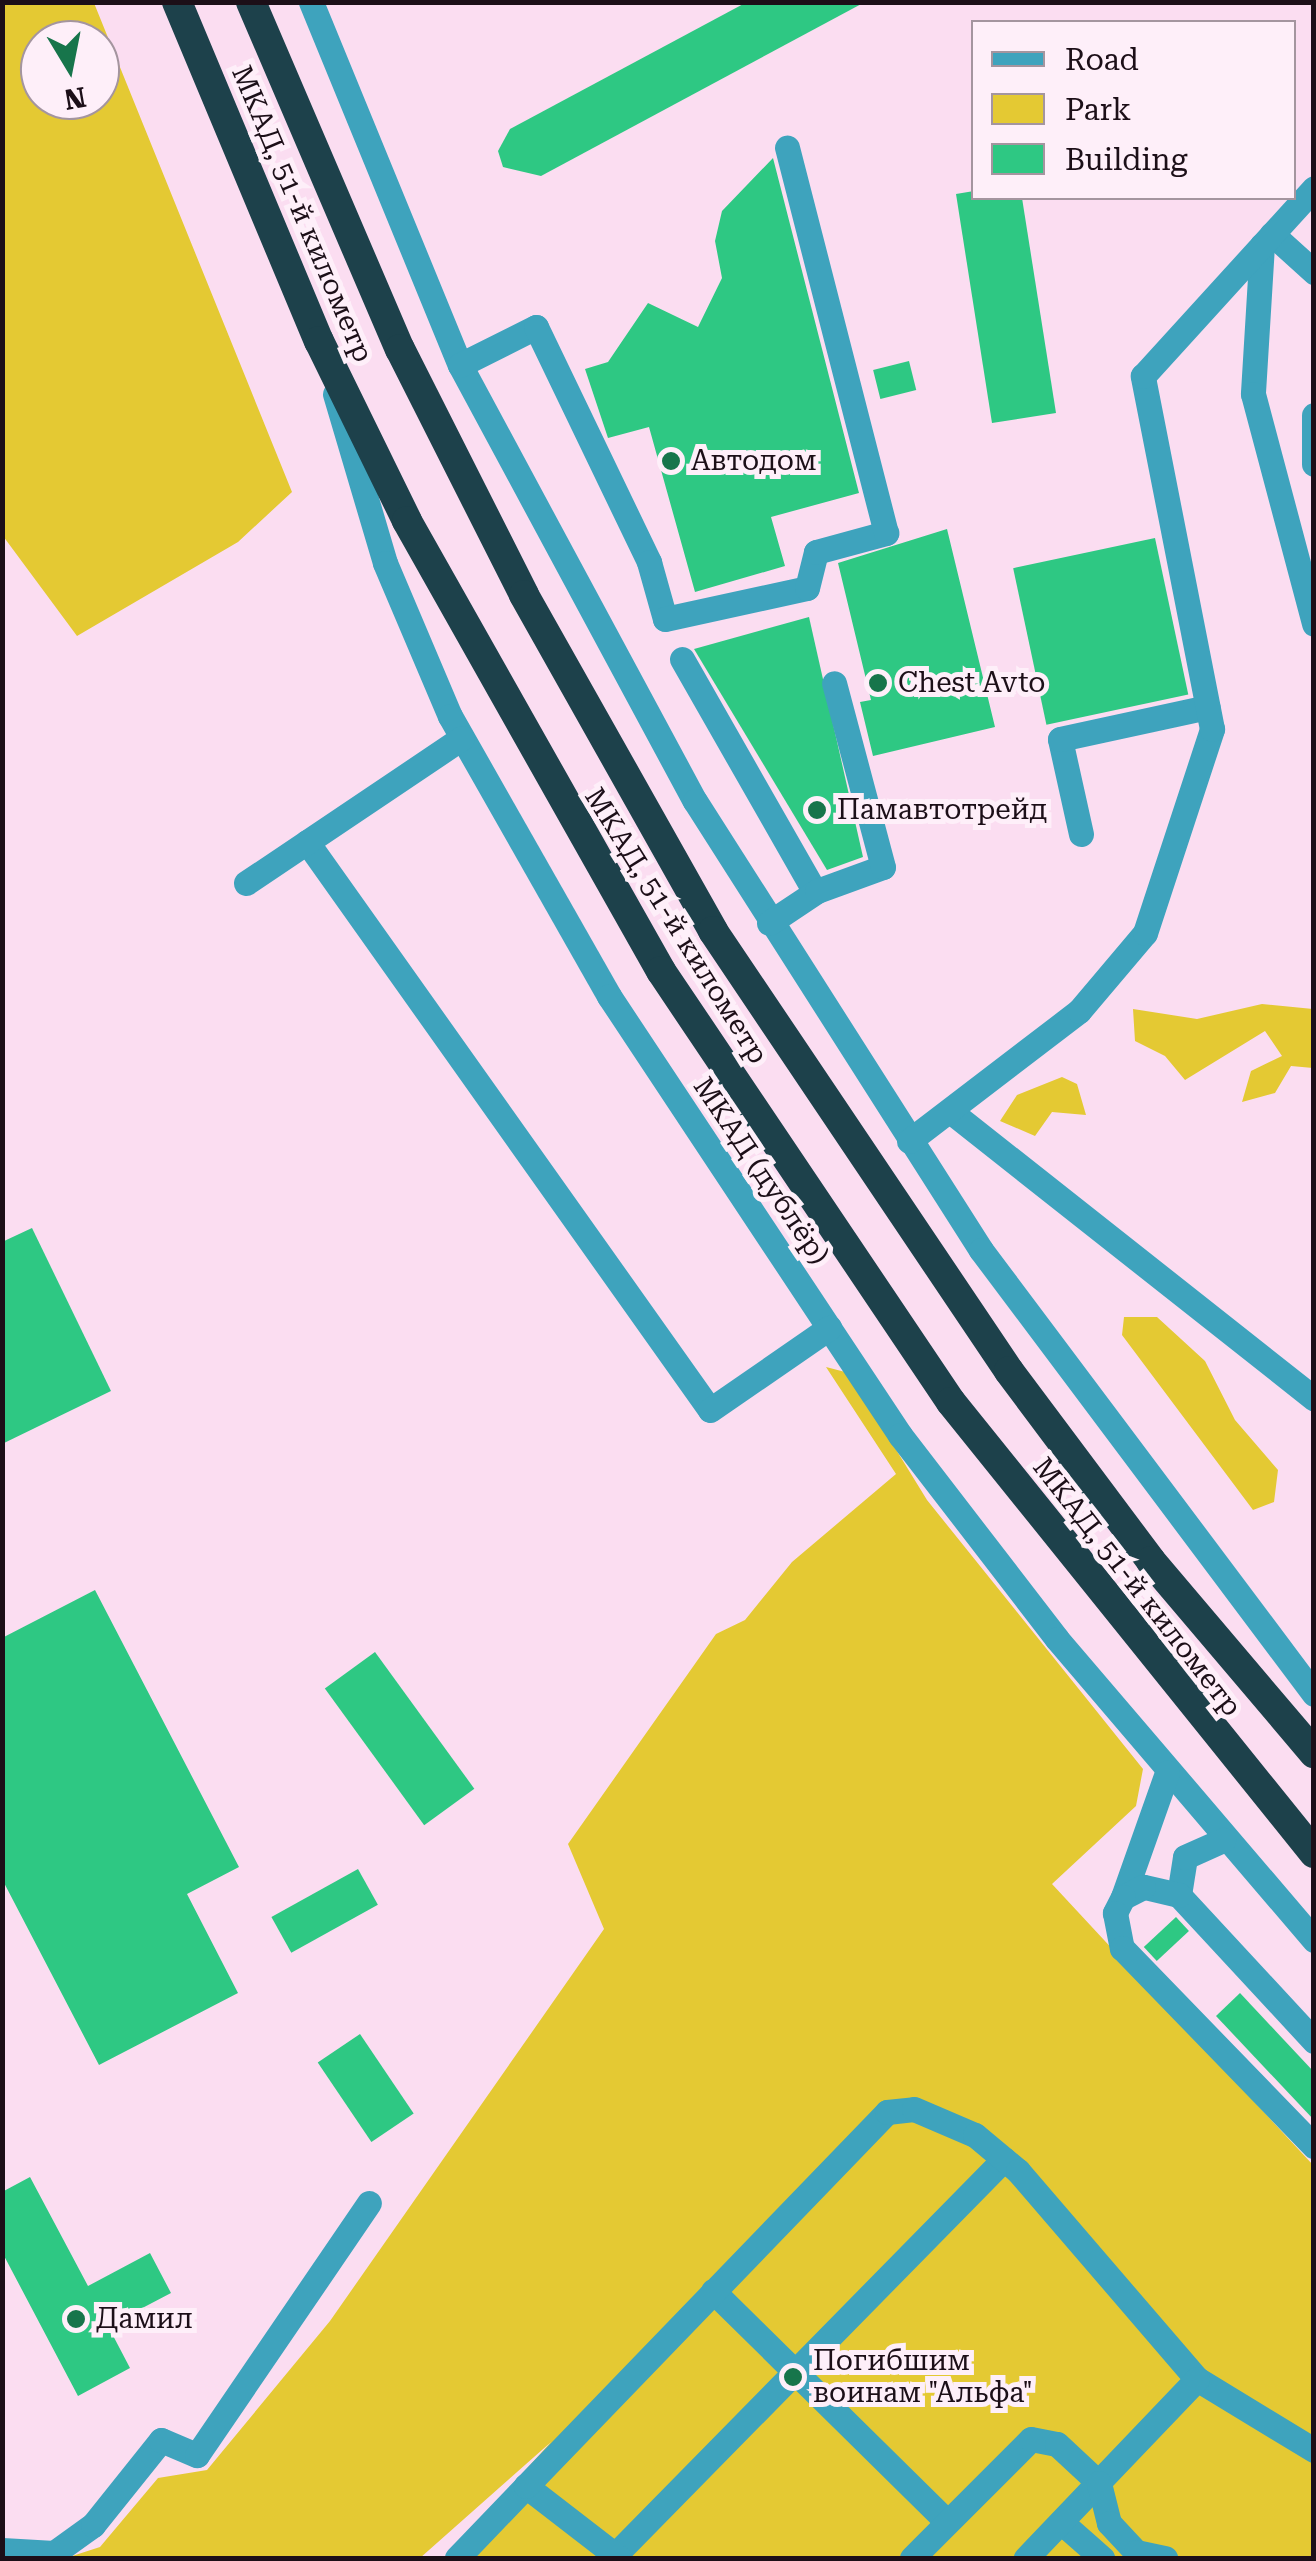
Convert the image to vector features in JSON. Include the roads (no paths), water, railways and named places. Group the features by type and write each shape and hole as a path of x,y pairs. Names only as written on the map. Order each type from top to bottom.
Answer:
{"highway":[{"name":"МКАД, 51-й километр","path":"177,2 319,341 465,632 661,971 950,1402 1264,1798 1314,1853"},
{"name":"МКАД, 51-й километр","path":"251,2 409,367 533,612 714,931 1009,1371 1151,1561 1314,1753"}],"street":[{"path":"311,2 460,365 769,923 910,1141 1314,1694"},
{"path":"460,365 536,328 649,562 665,619 807,588 816,552 886,533 787,148"},
{"path":"910,1141 1080,1011 1145,933 1212,728 1144,376 1312,192"},
{"path":"1267,239 1314,272"},
{"path":"1267,239 1253,394 1314,624"},
{"name":"МКАД (дублёр)","path":"319,341 385,563 462,738 608,996 900,1434 1166,1773 1314,1940"},
{"path":"1314,415 1314,464"},
{"path":"682,659 815,892"},
{"path":"769,923 815,892 882,867 834,683"},
{"path":"1081,834 1060,739 1208,708"},
{"path":"246,884 462,738"},
{"path":"306,842 710,1410 830,1328"},
{"path":"950,1111 1314,1398"},
{"path":"1166,1773 1115,1913 1122,1948 1314,2146"},
{"path":"1178,1895 1185,1857 1223,1840"},
{"path":"1123,1898 1143,1888 1178,1895 1314,2041"},
{"path":"457,2558 888,2112 914,2108 975,2135 1004,2160 1197,2379 1314,2450"},
{"path":"526,2486 615,2557 1004,2160"},
{"path":"2,2550 54,2553 93,2525 161,2440 197,2455 369,2203"},
{"path":"713,2291 947,2522"},
{"path":"1026,2558 1197,2379"},
{"path":"912,2558 1031,2439 1057,2444 1099,2483 1109,2523 1136,2552 1165,2558"},
{"path":"1061,2522 1102,2558"}],"place":[{"name":"Автодом","path":"671,461"},
{"name":"Chest Avto","path":"878,683"},
{"name":"Памавтотрейд","path":"817,810"},
{"name":"Дамил","path":"76,2319"},
{"name":"Погибшим воинам \"Альфа\"","path":"793,2377"}]}
